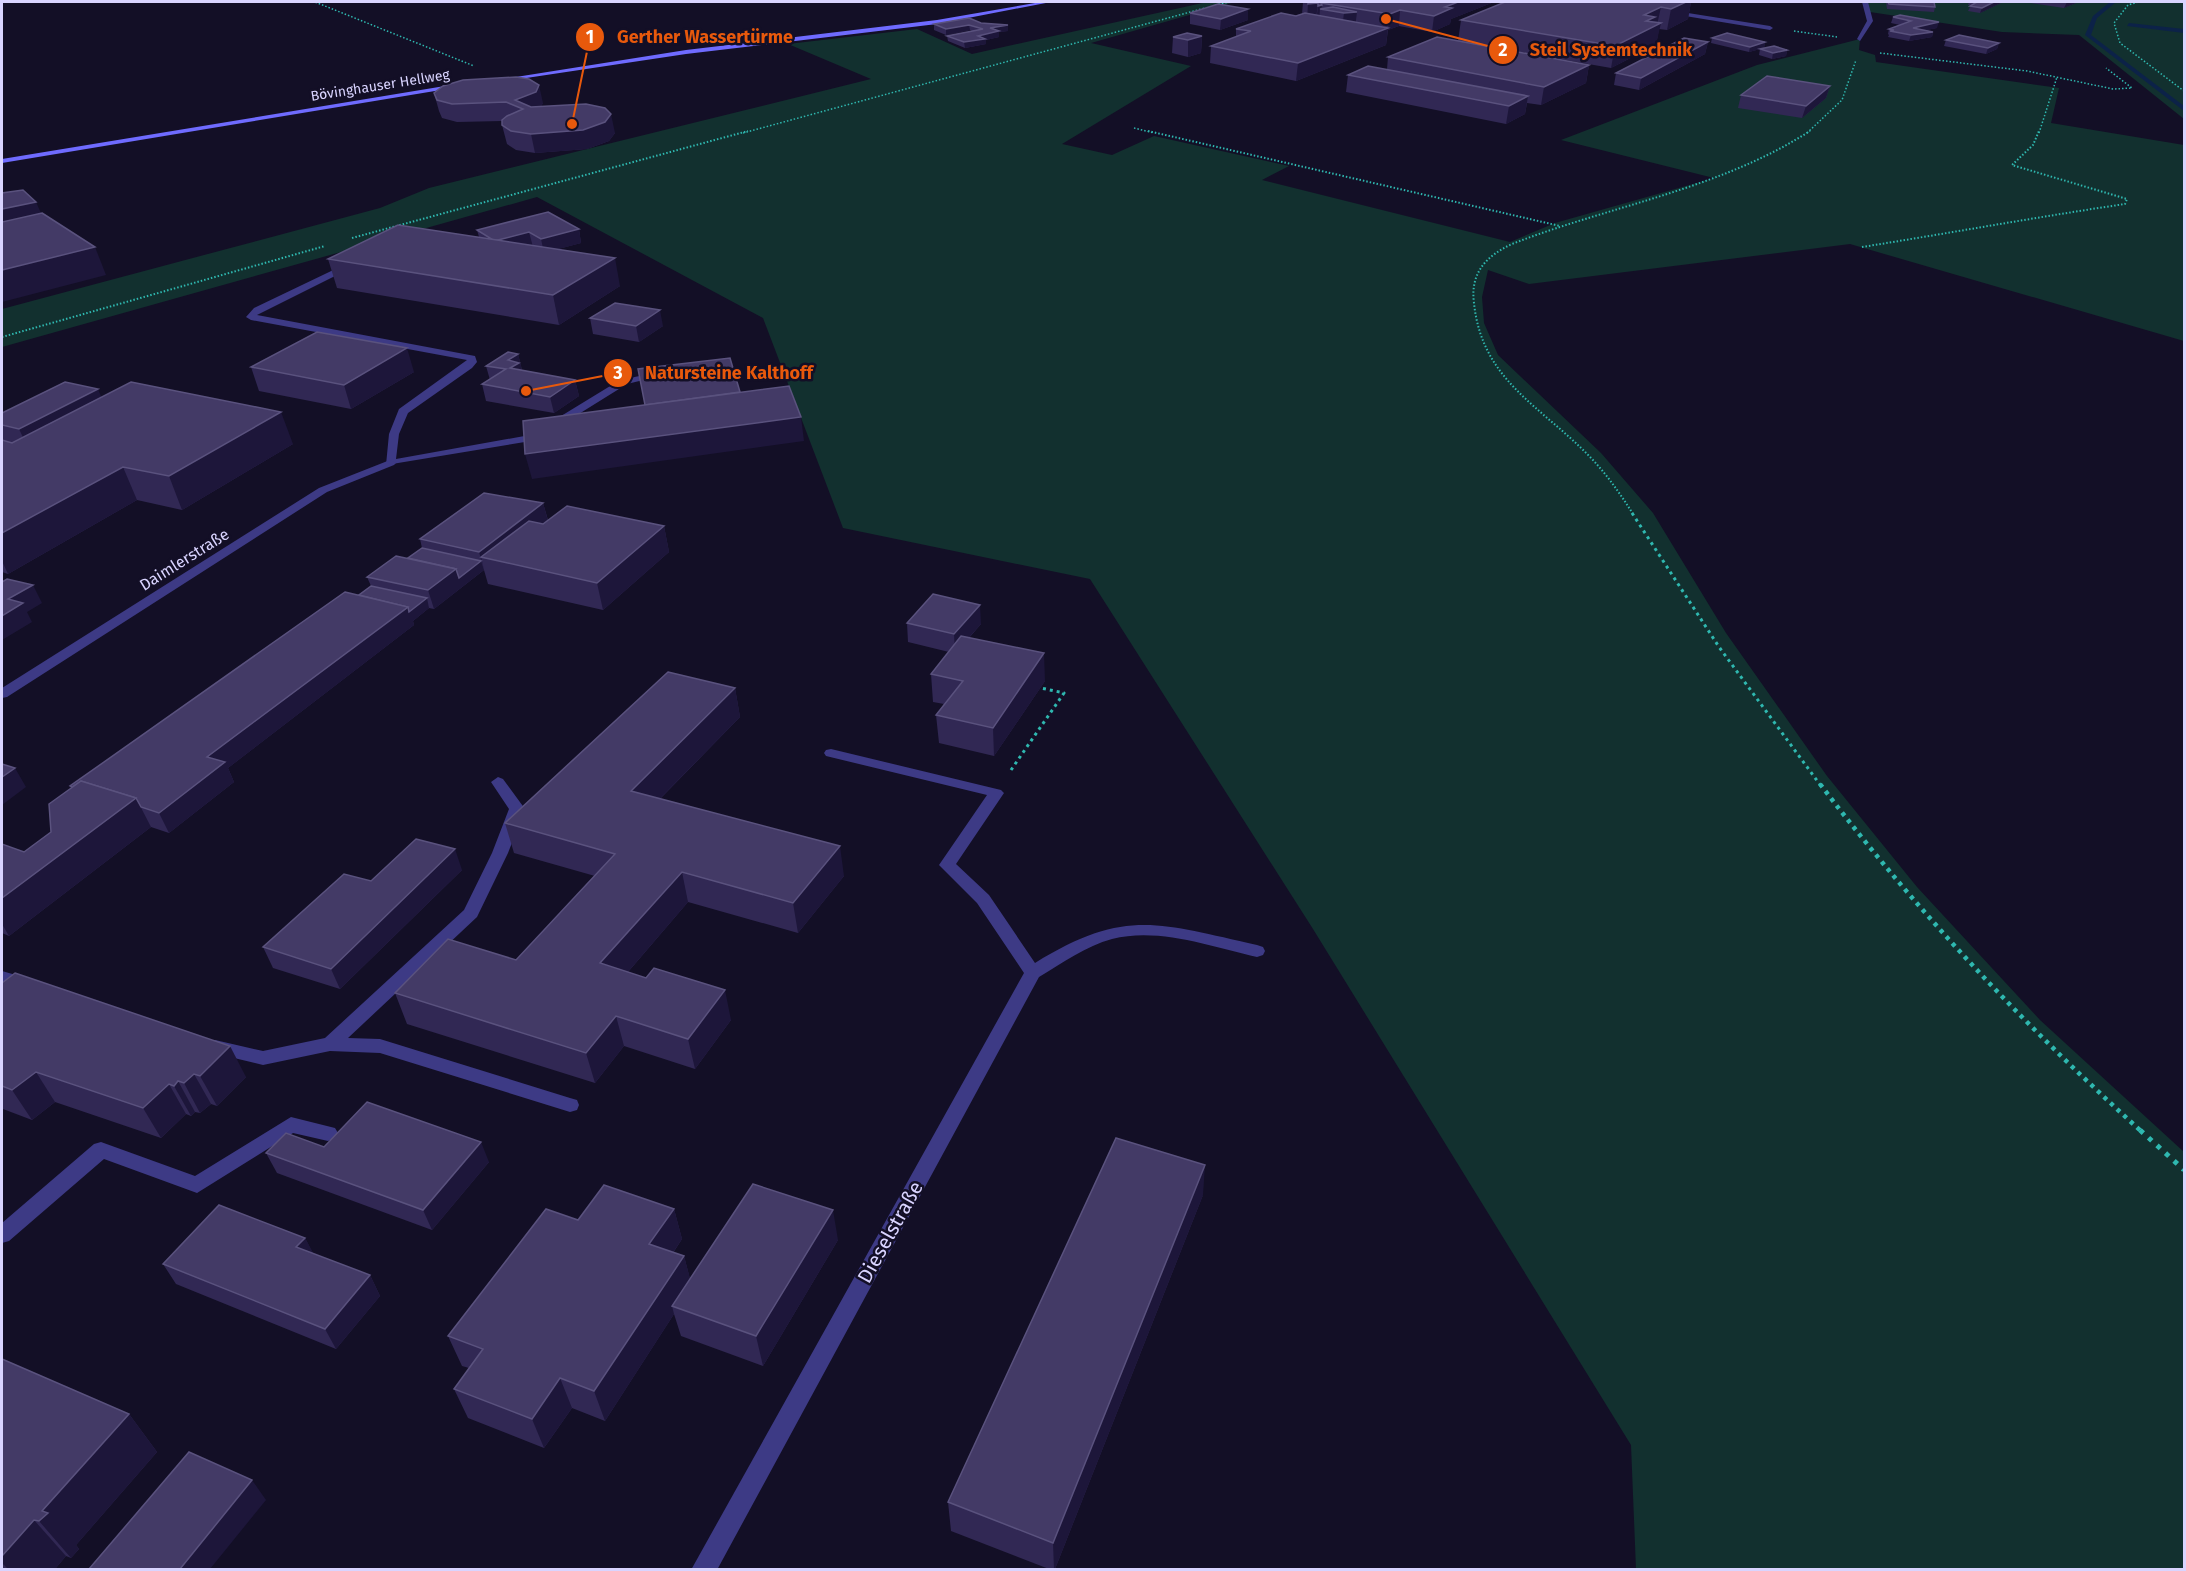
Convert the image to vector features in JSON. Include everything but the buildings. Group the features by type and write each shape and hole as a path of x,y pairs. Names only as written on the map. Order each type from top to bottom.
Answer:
{"street":[{"path":"480,83 698,51 937,22 1048,2"},
{"path":"1860,39 1870,21 1865,2"},
{"path":"1657,10 1770,28"},
{"name":"Bövinghauser Hellweg","path":"2,161 468,85"},
{"path":"363,258 257,310 250,317 471,358 472,362 468,366 403,411 394,434 390,463"},
{"path":"533,438 624,382 668,374"},
{"name":"Daimlerstraße","path":"2,694 323,490 390,463 565,433"},
{"path":"831,753 996,793 947,865 983,898 1033,973 1070,950 1113,932 1159,930 1257,951"},
{"path":"330,1044 471,913 517,809 498,782"},
{"name":"Dieselstraße","path":"703,1569 1033,973"},
{"path":"2,977 43,988"},
{"path":"201,1042 235,1053 263,1058 330,1044 380,1046 570,1105"},
{"path":"2,1235 101,1150 197,1185 291,1125 328,1133"}],"path":[{"path":"318,2 315,2 499,76 515,77"},
{"path":"351,238 1229,2"},
{"path":"2138,2 2128,5 2114,23 2120,43 2184,91"},
{"path":"1770,28 1860,39 1851,83 1839,104 1808,132 1783,147 1715,178 1562,227 1504,249 1480,266 1474,281 1473,304 1476,328 1488,357 1507,382 1607,475 1734,669 1914,903 2022,1020 2184,1170"},
{"path":"1858,50 2057,77 2112,89 2132,88 2106,68"},
{"path":"1862,247 1959,232 2000,222 2125,204 2127,199 2019,169 2012,165 2028,153 2044,122 2057,77"},
{"path":"1134,128 1562,227"},
{"path":"2,337 329,244"},
{"path":"996,793 1064,693 1041,688"}],"green space":[{"path":"1207,2 1235,2 1091,43 1191,66 1062,144 1112,155 1154,136 1289,166 1262,180 1510,242 1555,223 1714,178 1561,140 1757,65 1860,39 1859,50 1875,55 1876,62 2059,88 2051,123 2184,145 2184,341 1850,244 1529,284 1488,270 1482,297 1484,323 1498,355 1601,453 1653,513 1726,633 1827,776 1917,887 2040,1020 2184,1152 2184,1569 1636,1569 1631,1445 1313,929 1090,579 843,528 763,318 537,197 2,347 2,309 380,208 429,188 871,79 788,44 917,29 972,54"},
{"path":"1865,2 2184,2 2184,119 2079,35 2002,32 1870,12"}],"waterway":[{"path":"2113,2 2095,17 2088,35 2184,109"},
{"path":"2129,25 2184,31"}],"place":[{"name":"Steil Systemtechnik","path":"1386,19"},
{"name":"Gerther Wassertürme","path":"572,124"},
{"name":"Natursteine Kalthoff","path":"526,391"}]}
